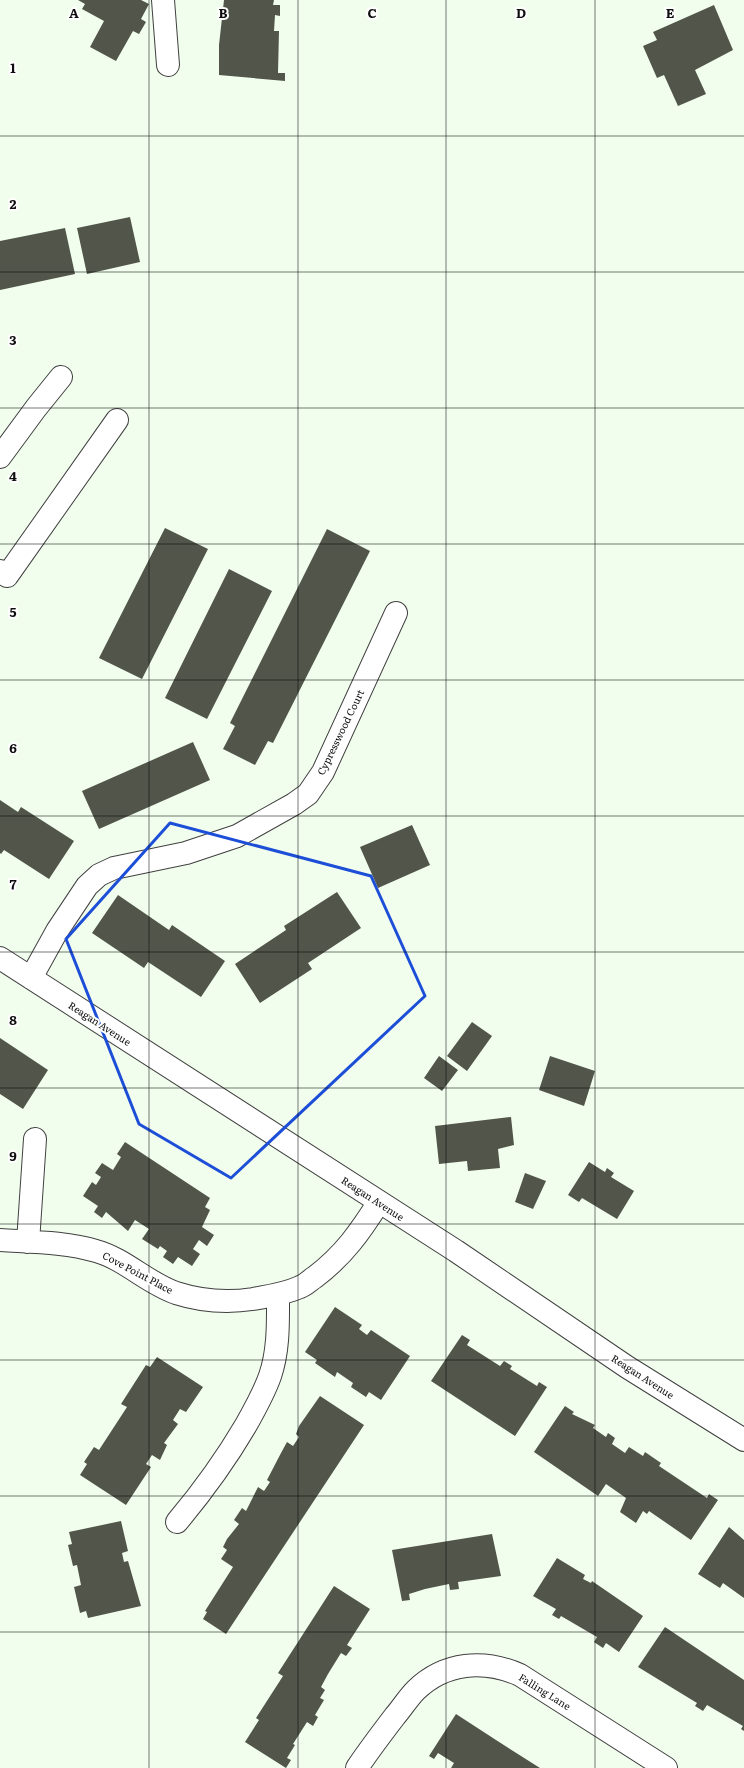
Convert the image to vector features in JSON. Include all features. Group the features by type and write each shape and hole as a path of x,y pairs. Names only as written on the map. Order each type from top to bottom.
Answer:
{"street":[{"path":"163,0 168,65"},
{"path":"0,457 61,377"},
{"path":"0,571 7,576 117,420"},
{"name":"Cypresswood Court","path":"31,978 57,931 87,886 99,875 114,868 186,853 237,836 294,804 308,794 323,772 396,613"},
{"name":"Reagan Avenue","path":"0,958 456,1251 627,1367 744,1440"},
{"path":"28,1242 35,1139"},
{"name":"Cove Point Place","path":"0,1240 74,1246 97,1251 123,1263 142,1277 175,1293 211,1301 242,1301 278,1294 302,1287 326,1268 354,1240 380,1202"},
{"path":"177,1522 193,1504 228,1456 258,1404 270,1375 278,1335 278,1294"},
{"name":"Falling Lane","path":"357,1768 373,1745 416,1691 434,1676 460,1666 484,1664 507,1669 520,1675 666,1768"}],"highlighted area":[{"path":"170,823 371,876 425,996 231,1178 139,1124 66,939"}],"building":[{"path":"78,0 141,0 149,4 141,19 146,22 139,34 133,31 116,61 90,47 104,21 82,9 85,4"},
{"path":"224,0 274,0 273,5 280,5 280,16 275,15 274,31 279,31 278,73 285,73 285,81 219,75 219,45"},
{"path":"714,5 733,50 695,70 706,94 678,106 664,75 657,78 643,46 657,40 653,32"},
{"path":"130,217 140,262 87,274 77,228"},
{"path":"65,228 75,274 0,290 0,241"},
{"path":"165,528 208,549 142,679 99,658"},
{"path":"327,529 370,551 273,743 268,741 255,765 223,749 235,726 230,723"},
{"path":"229,569 272,591 207,719 165,698"},
{"path":"193,742 210,780 99,829 82,791"},
{"path":"0,800 18,812 21,807 74,841 49,879 4,850 1,854 0,853"},
{"path":"412,825 430,865 378,888 360,847"},
{"path":"337,892 361,928 308,963 312,969 260,1003 235,964 286,930 284,926"},
{"path":"118,895 169,930 172,925 225,961 201,997 148,962 144,968 92,933"},
{"path":"472,1022 492,1036 467,1071 447,1056"},
{"path":"0,1038 48,1070 23,1109 0,1094"},
{"path":"439,1056 458,1070 442,1091 424,1078"},
{"path":"550,1056 595,1071 584,1106 539,1090"},
{"path":"511,1117 514,1145 498,1149 500,1168 468,1171 467,1161 439,1164 435,1126"},
{"path":"125,1142 210,1198 205,1207 210,1210 202,1227 214,1235 207,1246 199,1240 193,1249 200,1254 192,1266 178,1257 173,1264 163,1257 167,1251 160,1246 158,1249 142,1239 149,1229 135,1220 128,1231 106,1212 102,1218 94,1212 98,1206 83,1196 92,1182 96,1185 101,1177 95,1173 102,1163 113,1170 121,1157 117,1154"},
{"path":"589,1162 605,1172 607,1168 614,1173 611,1177 634,1191 617,1219 582,1198 579,1202 568,1195"},
{"path":"525,1173 546,1181 533,1209 515,1202"},
{"path":"335,1307 362,1325 359,1329 367,1335 371,1330 410,1356 381,1400 369,1392 366,1397 351,1387 353,1383 337,1372 335,1377 315,1363 317,1360 305,1352"},
{"path":"462,1335 470,1340 467,1345 500,1366 504,1361 512,1366 510,1369 537,1386 539,1382 547,1387 515,1436 431,1381"},
{"path":"157,1357 203,1387 186,1412 180,1409 173,1420 178,1424 164,1443 167,1445 160,1460 152,1455 146,1464 151,1467 126,1505 80,1475 87,1464 84,1462 94,1447 99,1450 127,1407 121,1404 146,1365 150,1367"},
{"path":"320,1396 364,1425 226,1634 203,1619 207,1612 205,1611 233,1567 221,1559 227,1550 223,1547 227,1539 239,1524 234,1520 242,1508 246,1511 258,1487 264,1491 270,1482 267,1480 287,1442 293,1446 299,1437 296,1434 299,1426"},
{"path":"565,1406 574,1412 572,1414 595,1425 593,1428 606,1437 608,1433 615,1438 612,1444 625,1453 629,1447 643,1456 645,1452 661,1463 659,1466 707,1498 709,1494 718,1500 691,1540 649,1511 647,1514 643,1511 636,1523 620,1512 626,1498 606,1484 598,1496 534,1452"},
{"path":"121,1521 128,1551 122,1553 124,1562 128,1561 141,1606 88,1618 86,1611 80,1613 74,1587 81,1585 77,1565 73,1566 68,1545 72,1544 69,1532"},
{"path":"729,1527 744,1540 744,1598 723,1583 720,1588 698,1574"},
{"path":"492,1534 501,1576 458,1582 459,1589 450,1590 449,1584 425,1589 409,1594 410,1600 402,1601 392,1550"},
{"path":"557,1558 585,1575 583,1579 591,1583 592,1581 643,1616 619,1652 606,1643 603,1648 594,1642 597,1637 561,1616 559,1619 552,1615 556,1609 533,1596"},
{"path":"334,1586 370,1609 347,1645 352,1648 346,1656 341,1653 321,1687 325,1690 320,1698 324,1700 315,1715 318,1717 313,1726 307,1722 293,1744 295,1745 287,1758 291,1760 286,1768 245,1742 259,1720 256,1718 283,1676 278,1673"},
{"path":"665,1627 744,1680 744,1731 741,1729 743,1726 707,1705 703,1711 695,1706 697,1703 638,1667"},
{"path":"456,1714 540,1768 451,1768 454,1763 438,1753 434,1759 429,1756"}]}
